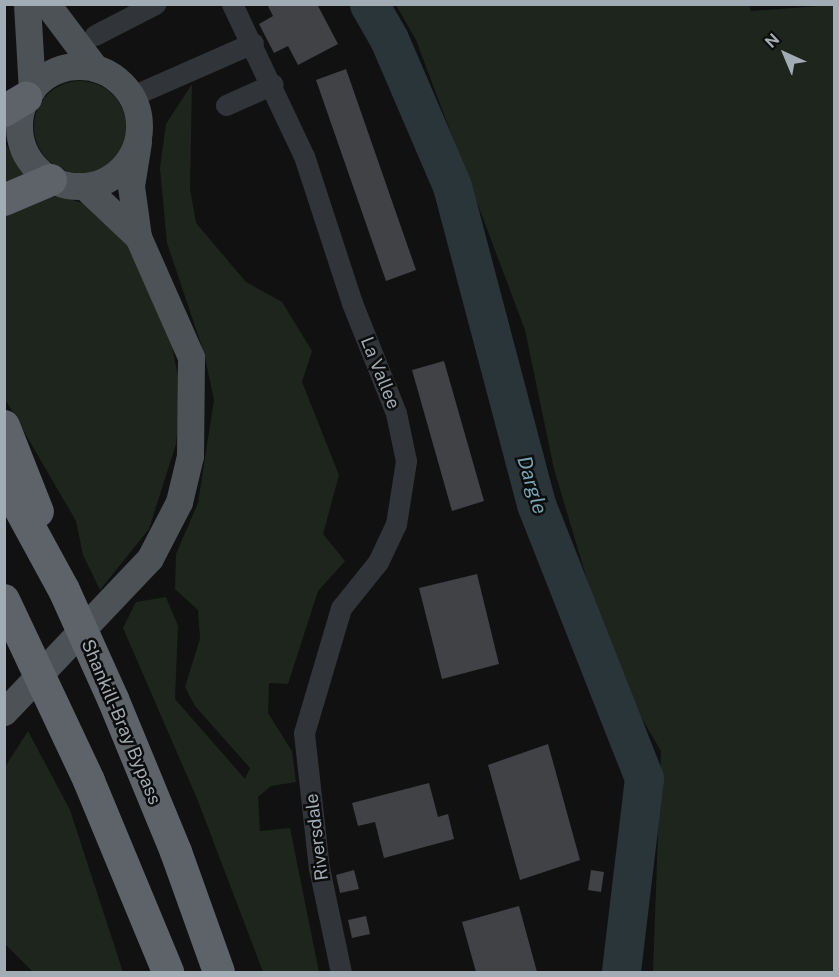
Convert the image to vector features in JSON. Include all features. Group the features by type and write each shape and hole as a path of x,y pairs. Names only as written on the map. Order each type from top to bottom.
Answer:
{"highway":[{"path":"4,200 51,180"},
{"path":"4,426 21,458 64,590"},
{"name":"Shankill-Bray Bypass","path":"4,480 64,590 176,852 219,972"},
{"path":"4,600 89,781 168,972"}],"main road":[{"path":"27,4 19,113 24,149 35,167 51,180 85,187 138,237"},
{"path":"46,4 95,68"},
{"path":"4,712 150,558 179,502 190,456 191,357 138,237 131,186 140,124 132,96 113,76 95,68 60,69 21,100"},
{"path":"85,187 118,172 138,142"}],"street":[{"name":"La Vallee","path":"232,4 273,84 304,156 348,293 396,413 406,461 396,524 378,562 340,608 313,702"},
{"path":"95,35 152,5"},
{"path":"132,96 253,43"},
{"path":"226,105 273,84"},
{"name":"Riversdale","path":"313,702 303,746 314,802 319,868 341,972"}],"shaded area":[{"path":"396,5 749,5 751,11 834,5 834,972 653,972 661,751 622,685 602,630 554,469 525,330 416,40"},
{"path":"80,81 98,85 112,95 122,109 126,127 122,145 112,159 98,169 80,173 62,169 48,159 38,145 34,127 38,109 48,95 62,85"},
{"path":"192,84 190,189 196,223 246,282 282,302 312,351 302,382 339,475 323,534 345,561 318,591 288,684 269,683 268,713 292,751 296,782 271,786 258,797 260,831 290,828 319,972 263,972 198,801 123,628 136,602 166,597 178,626 175,699 245,779 250,768 195,706 185,687 200,639 198,610 175,589 176,554 198,503 214,400 204,353 167,243 160,168 166,124"},
{"path":"4,141 25,176 4,184"},
{"path":"59,196 89,205 128,240 172,347 181,391 176,444 149,529 100,590 83,555 76,521 5,399 4,210 28,200"},
{"path":"28,731 70,810 123,972 33,972 5,944 5,767"}],"building":[{"path":"267,4 317,4 338,44 298,65 288,46 274,53 259,24 273,16"},
{"path":"346,69 416,270 386,281 316,80"},
{"path":"444,361 484,501 452,511 412,370"},
{"path":"477,574 499,664 442,679 419,588"},
{"path":"548,744 580,860 520,880 488,765"},
{"path":"429,783 438,817 448,814 454,839 384,858 375,822 358,826 352,803"},
{"path":"354,870 359,889 340,893 336,875"},
{"path":"591,870 604,872 601,892 588,890"},
{"path":"519,906 537,972 476,972 462,922"},
{"path":"366,916 370,934 352,938 348,920"}],"waterway":[{"name":"Dargle","path":"369,4 389,39 452,186 536,504 644,778 621,972"}]}
